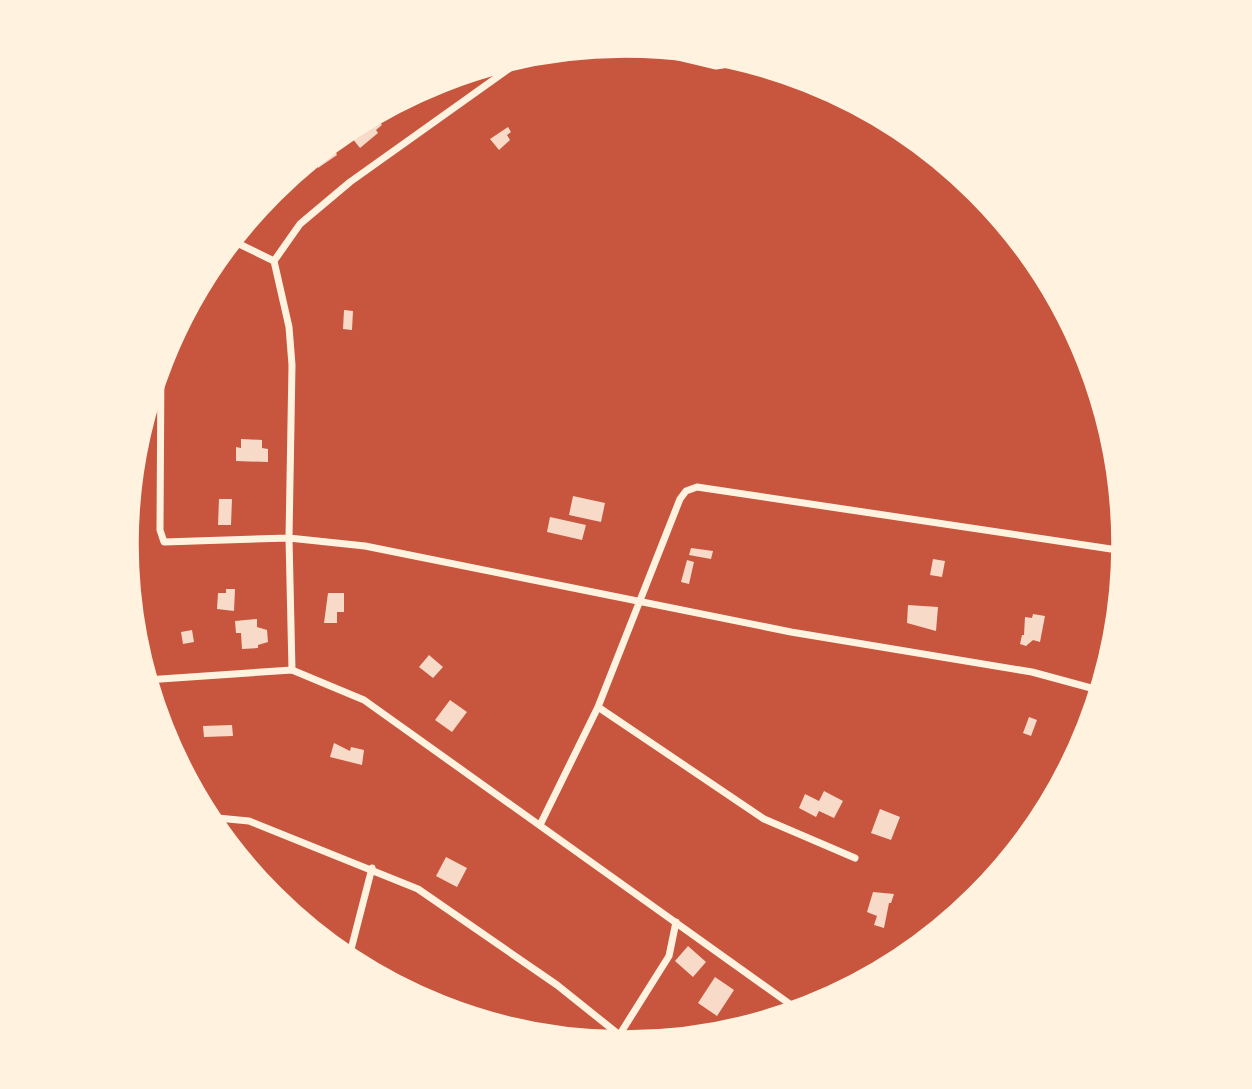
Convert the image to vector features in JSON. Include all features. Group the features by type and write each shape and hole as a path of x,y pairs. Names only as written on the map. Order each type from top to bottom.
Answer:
{"street":[{"path":"693,60 722,65"},
{"path":"292,670 289,538 291,344 274,261 300,224 350,182 505,72"},
{"path":"240,244 274,261"},
{"path":"161,395 160,530 164,542 289,538 365,546 791,632 1032,672 1093,689"},
{"path":"540,825 598,707 685,491 697,487 1111,549"},
{"path":"156,679 292,670 364,700 790,1004"},
{"path":"598,707 764,819 796,830 855,858"},
{"path":"222,818 249,821 372,868 418,889 557,985 618,1033"},
{"path":"351,948 372,868"},
{"path":"621,1033 669,956 676,922"}],"building":[{"path":"380,122 382,125 376,130 378,133 360,148 353,139"},
{"path":"508,127 511,132 507,135 510,140 499,150 490,139"},
{"path":"336,152 337,155 317,166"},
{"path":"344,310 353,311 352,330 343,329"},
{"path":"241,439 262,440 262,448 268,449 268,462 236,461 236,447 241,448"},
{"path":"573,496 605,503 601,522 569,515"},
{"path":"219,499 232,499 231,525 218,525"},
{"path":"550,517 586,525 582,540 547,532"},
{"path":"691,548 713,551 711,559 689,555"},
{"path":"933,559 945,561 942,577 930,575"},
{"path":"687,560 694,562 689,584 681,582"},
{"path":"226,589 235,589 234,611 217,609 218,593 226,593"},
{"path":"328,593 344,593 344,612 337,612 337,623 324,623"},
{"path":"908,605 938,607 936,631 907,623"},
{"path":"1033,614 1045,616 1040,642 1033,640 1026,646 1020,644 1024,635 1025,617 1032,618"},
{"path":"257,619 257,627 267,630 268,642 258,645 258,648 242,649 241,633 236,633 235,621"},
{"path":"192,630 194,642 183,644 181,632"},
{"path":"429,655 443,667 433,678 419,667"},
{"path":"450,700 467,712 452,732 435,720"},
{"path":"1029,717 1037,720 1031,736 1023,733"},
{"path":"232,725 233,736 204,737 203,726"},
{"path":"334,743 350,751 351,747 364,750 362,765 330,757"},
{"path":"824,791 843,801 834,818 819,811 816,817 799,808 805,794 819,801"},
{"path":"880,809 900,817 891,840 871,833"},
{"path":"446,857 467,868 457,887 436,876"},
{"path":"873,892 894,894 889,903 884,928 874,925 877,916 867,912"},
{"path":"688,946 706,962 693,977 675,961"},
{"path":"715,977 734,990 717,1016 698,1003"}]}
